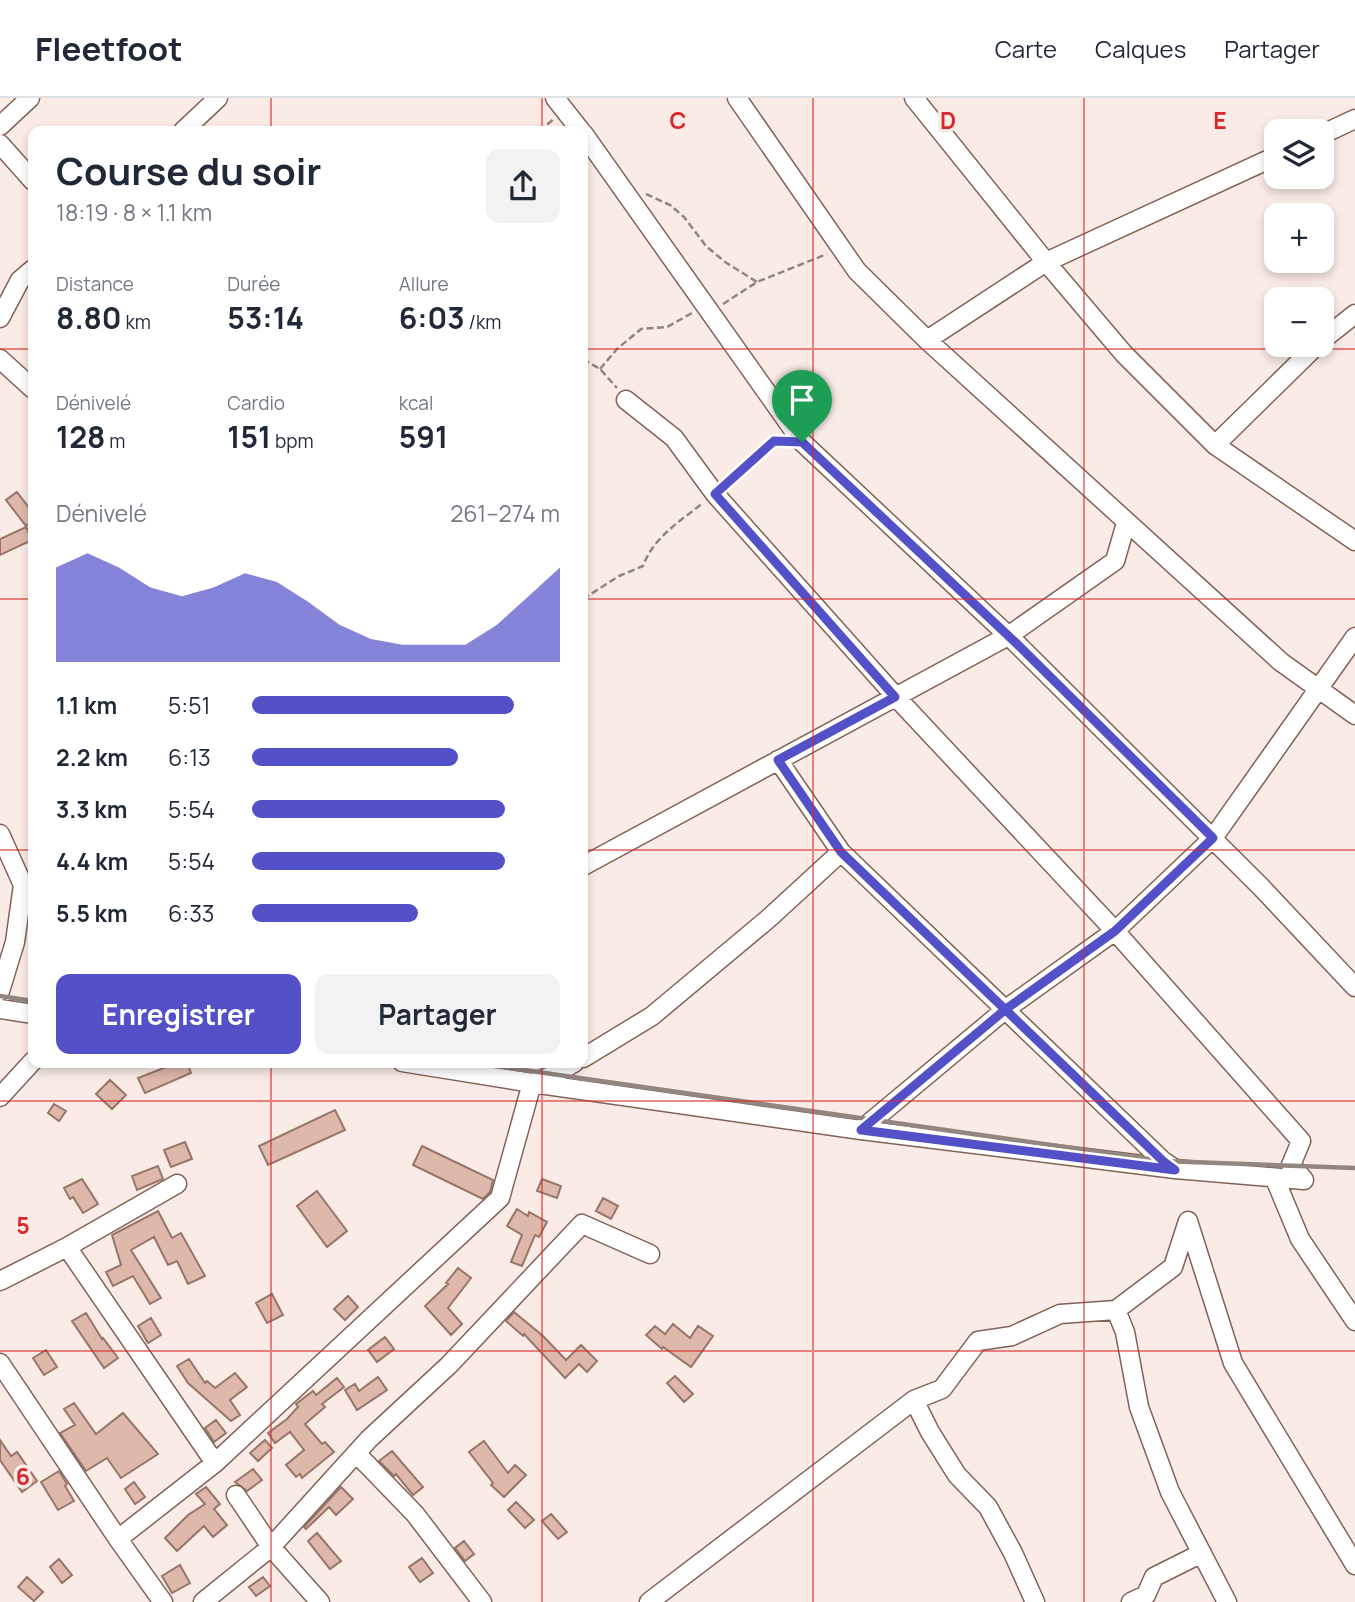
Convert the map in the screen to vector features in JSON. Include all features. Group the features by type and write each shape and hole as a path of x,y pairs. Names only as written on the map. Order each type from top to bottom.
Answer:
{"street":[{"path":"0,126 30,98"},
{"path":"188,126 218,98"},
{"path":"555,98 577,126"},
{"path":"737,98 857,271 927,340 1281,662 1355,715"},
{"path":"914,98 1124,354 1215,445 1355,541"},
{"path":"1334,129 1355,120"},
{"path":"588,140 802,442 1008,636 1213,838 1355,987"},
{"path":"0,144 28,175"},
{"path":"927,340 1046,262 1264,162"},
{"path":"0,318 20,279 28,273"},
{"path":"1334,331 1355,314"},
{"path":"1215,445 1305,357"},
{"path":"0,359 28,384"},
{"path":"439,1068 861,1130 1175,1170 1304,1180 1291,1166 1301,1141 1115,931 895,697 715,494 674,438 626,400"},
{"path":"588,863 1008,636 1115,561 1126,523"},
{"path":"861,1130 1006,1009 1115,931 1213,838 1355,637"},
{"path":"778,760 841,852 1175,1170"},
{"path":"0,834 23,885 15,942 0,991"},
{"path":"588,1055 652,1016 768,919 841,852"},
{"path":"0,1009 28,1013"},
{"path":"0,1097 28,1066"},
{"path":"532,1083 564,1068"},
{"path":"118,1539 215,1463 500,1198 532,1083"},
{"path":"1275,1179 1300,1239 1355,1321"},
{"path":"0,1281 67,1248 177,1184"},
{"path":"649,1602 914,1400 942,1389 978,1341 1012,1336 1060,1314 1116,1310 1174,1267 1188,1222 1233,1363 1355,1565"},
{"path":"203,1602 271,1547 356,1453 449,1365 582,1224 650,1254"},
{"path":"67,1248 215,1463"},
{"path":"1116,1310 1125,1332 1139,1407 1170,1492 1227,1602"},
{"path":"0,1363 163,1602"},
{"path":"914,1400 957,1475 988,1507 1035,1602"},
{"path":"356,1453 415,1514 482,1602"},
{"path":"236,1495 271,1547 320,1602"},
{"path":"1130,1602 1146,1595 1154,1577 1202,1553"}],"path":[{"path":"626,192 640,191 670,205 684,217 706,246 725,262 757,282"},
{"path":"588,362 600,369 626,400"},
{"path":"588,596 619,576 643,566 649,551 672,528 774,441 802,442"}],"building":[{"path":"17,492 28,506 28,525 26,526 6,500"},
{"path":"26,527 28,531 28,542 0,555 0,539"},
{"path":"164,1068 189,1068 191,1073 145,1093 138,1078"},
{"path":"110,1080 126,1095 112,1109 96,1094"},
{"path":"54,1104 66,1111 59,1121 48,1113"},
{"path":"335,1110 345,1130 268,1165 259,1146"},
{"path":"185,1142 192,1159 171,1167 164,1150"},
{"path":"422,1146 493,1180 490,1192 483,1199 413,1165"},
{"path":"158,1166 163,1179 137,1190 132,1176"},
{"path":"82,1179 98,1204 83,1213 64,1188"},
{"path":"542,1179 561,1186 557,1198 537,1191"},
{"path":"317,1191 347,1231 327,1247 297,1206"},
{"path":"603,1198 618,1206 611,1219 596,1211"},
{"path":"517,1209 547,1222 539,1237 535,1235 522,1266 511,1262 522,1235 507,1226"},
{"path":"158,1211 172,1238 181,1233 205,1276 188,1284 177,1261 168,1265 154,1237 131,1250 161,1298 150,1304 133,1276 113,1286 106,1272 121,1265 112,1235"},
{"path":"458,1268 471,1278 448,1308 462,1324 451,1335 425,1306 448,1284 446,1283"},
{"path":"272,1294 283,1315 267,1323 256,1303"},
{"path":"348,1296 358,1307 345,1320 334,1309"},
{"path":"514,1312 566,1360 581,1345 597,1361 587,1372 579,1364 565,1378 524,1334 523,1336 506,1321"},
{"path":"86,1313 118,1358 104,1368 72,1321"},
{"path":"151,1318 161,1335 148,1343 138,1326"},
{"path":"673,1324 690,1338 698,1326 713,1336 691,1367 663,1347 662,1349 646,1335 655,1326 665,1334"},
{"path":"385,1337 394,1349 377,1362 368,1350"},
{"path":"46,1350 57,1367 44,1375 33,1358"},
{"path":"189,1359 205,1383 207,1381 215,1388 235,1373 247,1387 230,1400 240,1415 231,1421 188,1383 177,1366"},
{"path":"675,1376 693,1394 684,1402 667,1383"},
{"path":"378,1377 387,1390 357,1410 345,1390 355,1384 359,1391"},
{"path":"337,1378 344,1387 322,1404 325,1407 305,1424 322,1444 325,1442 334,1452 302,1478 300,1474 296,1477 286,1465 304,1450 290,1432 275,1443 268,1433 287,1419 298,1407 296,1404 313,1391 316,1395"},
{"path":"74,1403 96,1434 123,1413 158,1454 121,1478 107,1458 86,1471 60,1433 75,1425 64,1409"},
{"path":"216,1420 226,1433 214,1442 205,1428"},
{"path":"0,1440 11,1456 17,1452 37,1481 22,1492 0,1460"},
{"path":"265,1440 272,1448 258,1461 250,1453"},
{"path":"484,1441 508,1473 515,1465 526,1475 504,1497 491,1485 493,1483 469,1452"},
{"path":"392,1451 423,1487 413,1495 396,1474 394,1476 379,1461"},
{"path":"253,1469 262,1480 247,1491 235,1482"},
{"path":"59,1471 74,1501 58,1510 41,1482"},
{"path":"134,1482 145,1497 135,1504 125,1489"},
{"path":"206,1487 220,1504 214,1509 227,1525 213,1537 204,1526 177,1551 165,1538 188,1515 205,1504 196,1494"},
{"path":"341,1487 353,1499 336,1515 329,1507 306,1529 304,1527"},
{"path":"516,1502 534,1520 525,1528 508,1510"},
{"path":"551,1514 567,1532 558,1539 542,1521"},
{"path":"317,1533 341,1561 330,1569 308,1541"},
{"path":"464,1541 474,1554 465,1561 455,1548"},
{"path":"422,1558 433,1573 420,1582 409,1567"},
{"path":"59,1559 72,1575 62,1583 50,1567"},
{"path":"180,1565 190,1583 172,1593 162,1576"},
{"path":"27,1577 43,1592 34,1601 18,1587"},
{"path":"263,1577 270,1586 256,1596 249,1587"}],"railway":[{"path":"0,996 28,1000"},
{"path":"509,1068 1163,1161 1355,1168"}],"route":[{"path":"802,442 774,441 715,494 895,697 778,760 841,852 1006,1009 1163,1161 1175,1170 861,1130 1006,1009 1115,931 1213,838 1016,643 802,442"}]}
